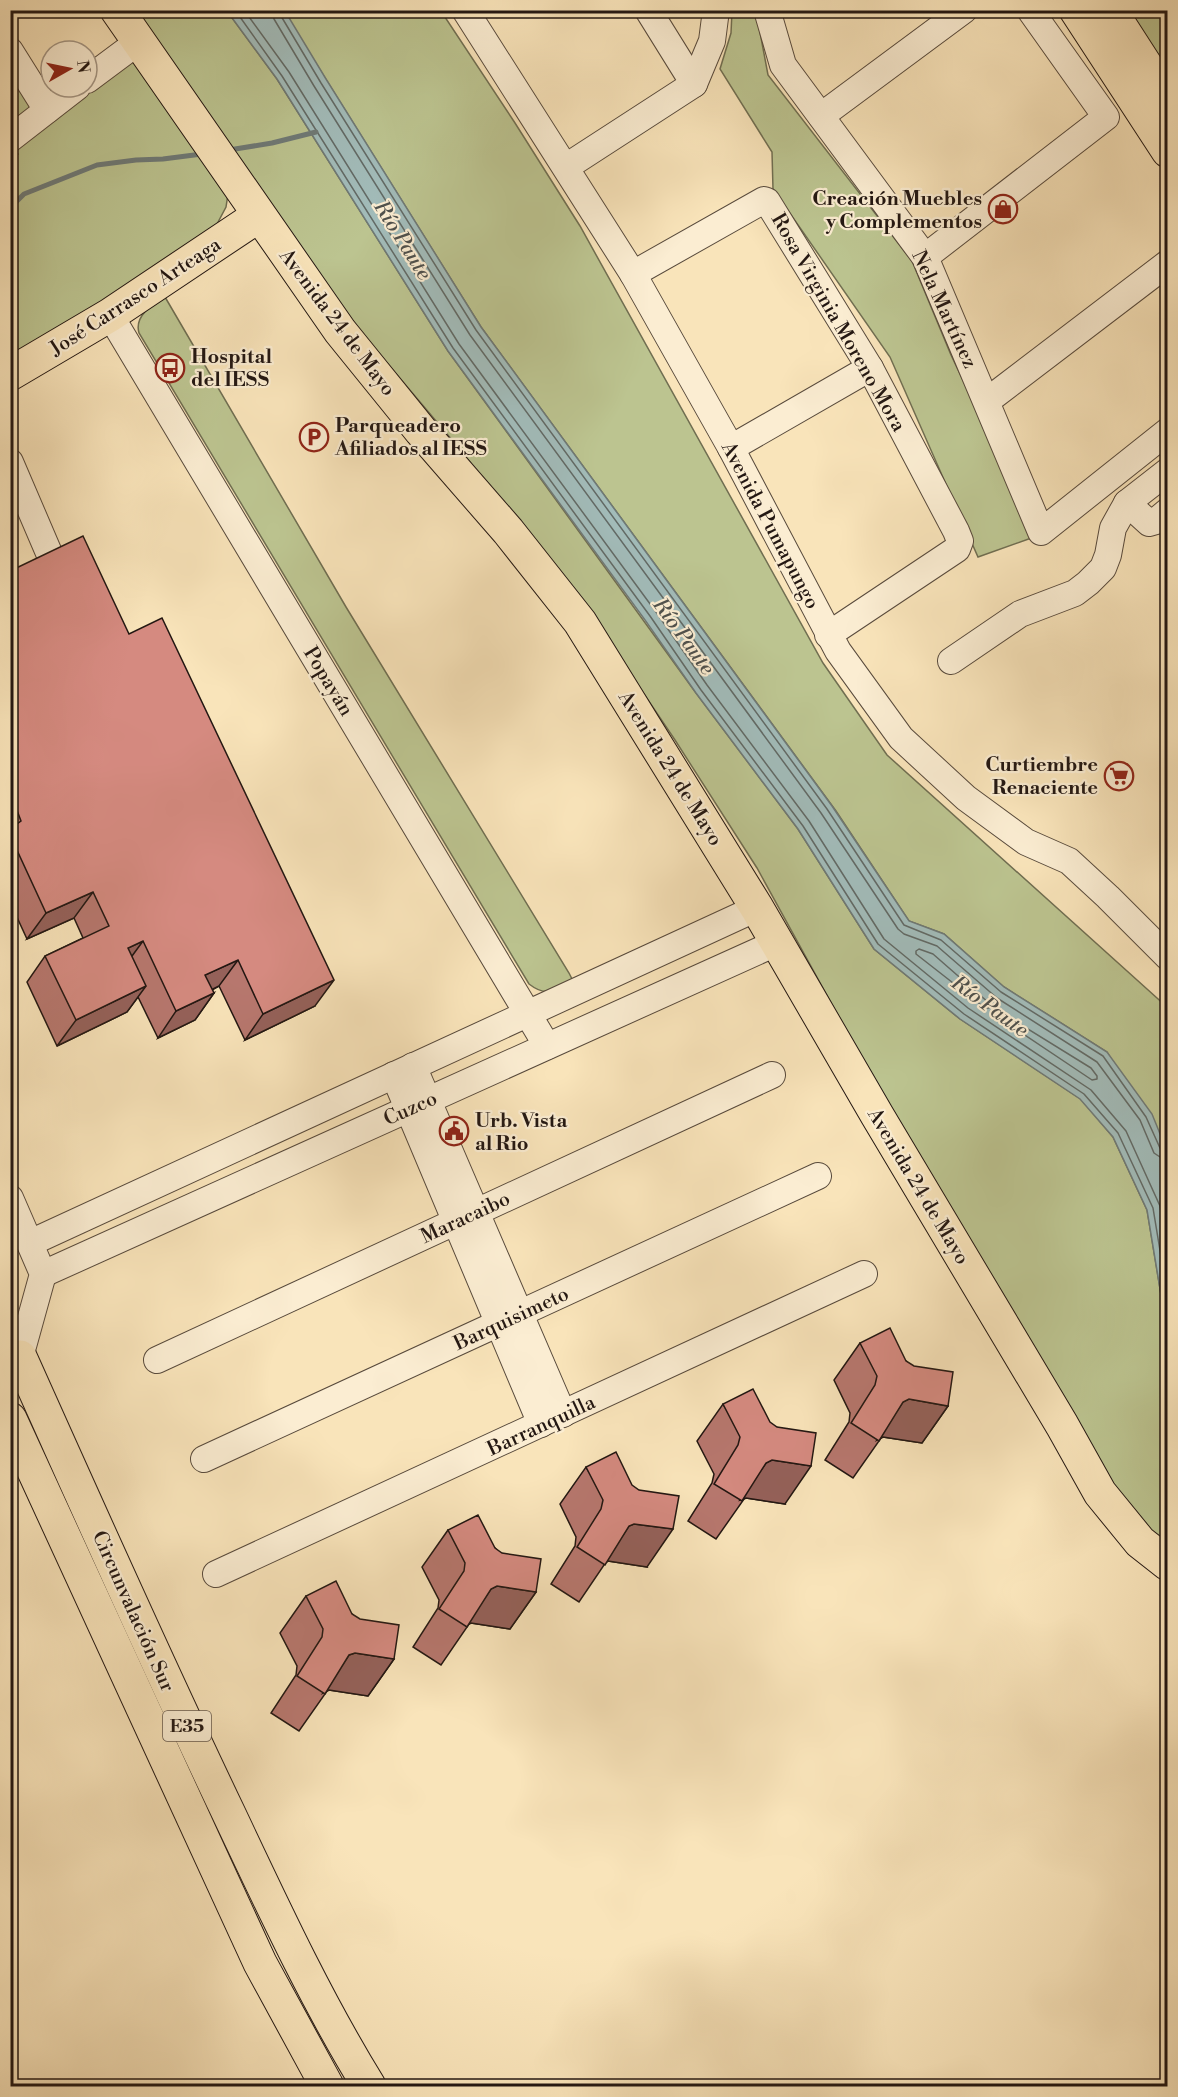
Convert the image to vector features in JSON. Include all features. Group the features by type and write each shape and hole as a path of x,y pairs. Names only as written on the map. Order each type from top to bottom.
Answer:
{"main road":[{"name":"Avenida 24 de Mayo","path":"117,10 340,331 421,431 508,531 580,622 757,908 1100,1493 1140,1542 1167,1564"},
{"path":"1076,10 1167,151"},
{"path":"1110,10 1167,100"},
{"name":"José Carrasco Arteaga","path":"10,374 110,315 258,216"},
{"name":"Circunvalación Sur","path":"20,1357 156,1660 268,1897 321,2002 369,2086"},
{"name":"Circunvalación Sur","path":"10,1419 255,1953 327,2086"}],"street":[{"name":"Avenida Pumapungo","path":"465,10 633,274 731,448 828,635 901,738 974,804 1026,842 1069,861 1167,957"},
{"path":"648,10 694,84"},
{"path":"566,167 694,84 712,41 716,10"},
{"name":"Nela Martínez","path":"767,10 783,65 925,257 1041,532 1167,431"},
{"path":"821,117 964,10"},
{"path":"925,257 1106,117 1030,10"},
{"path":"99,71 138,42"},
{"path":"10,51 47,110"},
{"path":"10,139 61,99"},
{"name":"Rosa Virginia Moreno Mora","path":"633,274 767,201 870,368 960,541 957,549 828,635"},
{"path":"987,401 1167,263"},
{"name":"Popayán","path":"110,315 547,1046"},
{"path":"731,448 870,368"},
{"path":"10,462 55,567"},
{"path":"951,661 1020,614 1075,592 1088,583 1102,568 1108,555 1113,528 1126,503 1167,471"},
{"path":"1126,503 1149,523 1156,521 1167,511"},
{"name":"Cuzco","path":"30,1243 757,908"},
{"name":"Cuzco","path":"43,1274 776,943"},
{"path":"403,1071 552,1419"},
{"name":"Maracaibo","path":"158,1360 772,1076"},
{"name":"Barquisimeto","path":"204,1459 818,1176"},
{"path":"10,1198 43,1274 20,1357"},
{"name":"Barranquilla","path":"216,1574 864,1274"}],"green space":[{"path":"134,11 227,11 277,79 448,351 696,693 798,829 874,949 960,1019 1081,1099 1113,1137 1147,1210 1166,1325 1168,1358 1167,1544 1133,1517 936,1194 757,868 675,740 592,617 458,447 360,331"},
{"path":"283,11 441,11 580,226 823,663 887,755 1167,1007 1167,1152 1107,1052 1004,987 944,934 909,921 836,811 481,327"},
{"path":"732,11 756,11 768,75 912,261 951,355 1037,536 978,557 890,357 773,189 772,152 720,69 731,33"},
{"path":"1126,11 1167,11 1167,74"},
{"path":"133,55 228,194 226,207 217,224 109,297 11,357 10,161 18,154 12,144 73,99 99,99 99,80"},
{"path":"10,60 36,102 10,126"},
{"path":"165,297 346,607 573,981 556,990 546,992 529,984 139,333 139,321 145,311"}],"water":[{"name":"Río Paute","path":"227,11 285,11 481,327 832,806 909,921 944,934 1004,987 1107,1052 1152,1114 1167,1151 1167,1358 1166,1325 1147,1210 1113,1137 1080,1099 960,1019 874,949 798,829 696,693 448,351 277,79"}],"building":[{"path":"83,536 129,634 162,618 334,980 263,1014 238,960 205,975 214,993 176,1011 143,941 128,948 146,986 76,1020 45,956 109,926 93,892 46,913 10,835 10,829 21,821 10,792 10,571"},
{"path":"890,1328 906,1361 914,1366 953,1372 948,1406 909,1399 903,1402 879,1441 851,1423 875,1385 877,1376 860,1343"},
{"path":"753,1389 770,1422 777,1427 816,1433 811,1466 772,1460 766,1463 742,1501 714,1484 738,1445 740,1437 723,1404"},
{"path":"616,1452 632,1485 639,1490 679,1496 673,1529 634,1524 629,1526 605,1565 577,1547 601,1509 603,1500 586,1467"},
{"path":"478,1515 495,1548 502,1553 541,1559 536,1592 497,1586 491,1589 467,1627 439,1609 464,1571 465,1563 448,1530"},
{"path":"336,1581 352,1614 360,1619 399,1625 394,1659 355,1653 349,1655 325,1694 297,1676 322,1637 323,1629 306,1596"}],"waterway":[{"path":"229,150 272,143 316,132"},
{"path":"10,208 24,194 97,165 202,154"}],"place":[{"name":"Creación Muebles y Complementos","path":"1003,209"},
{"name":"Hospital del IESS","path":"170,368"},
{"name":"Parqueadero Afiliados al IESS","path":"314,437"},
{"name":"Curtiembre Renaciente","path":"1119,776"},
{"name":"Urb. Vista al Rio","path":"454,1131"}]}
